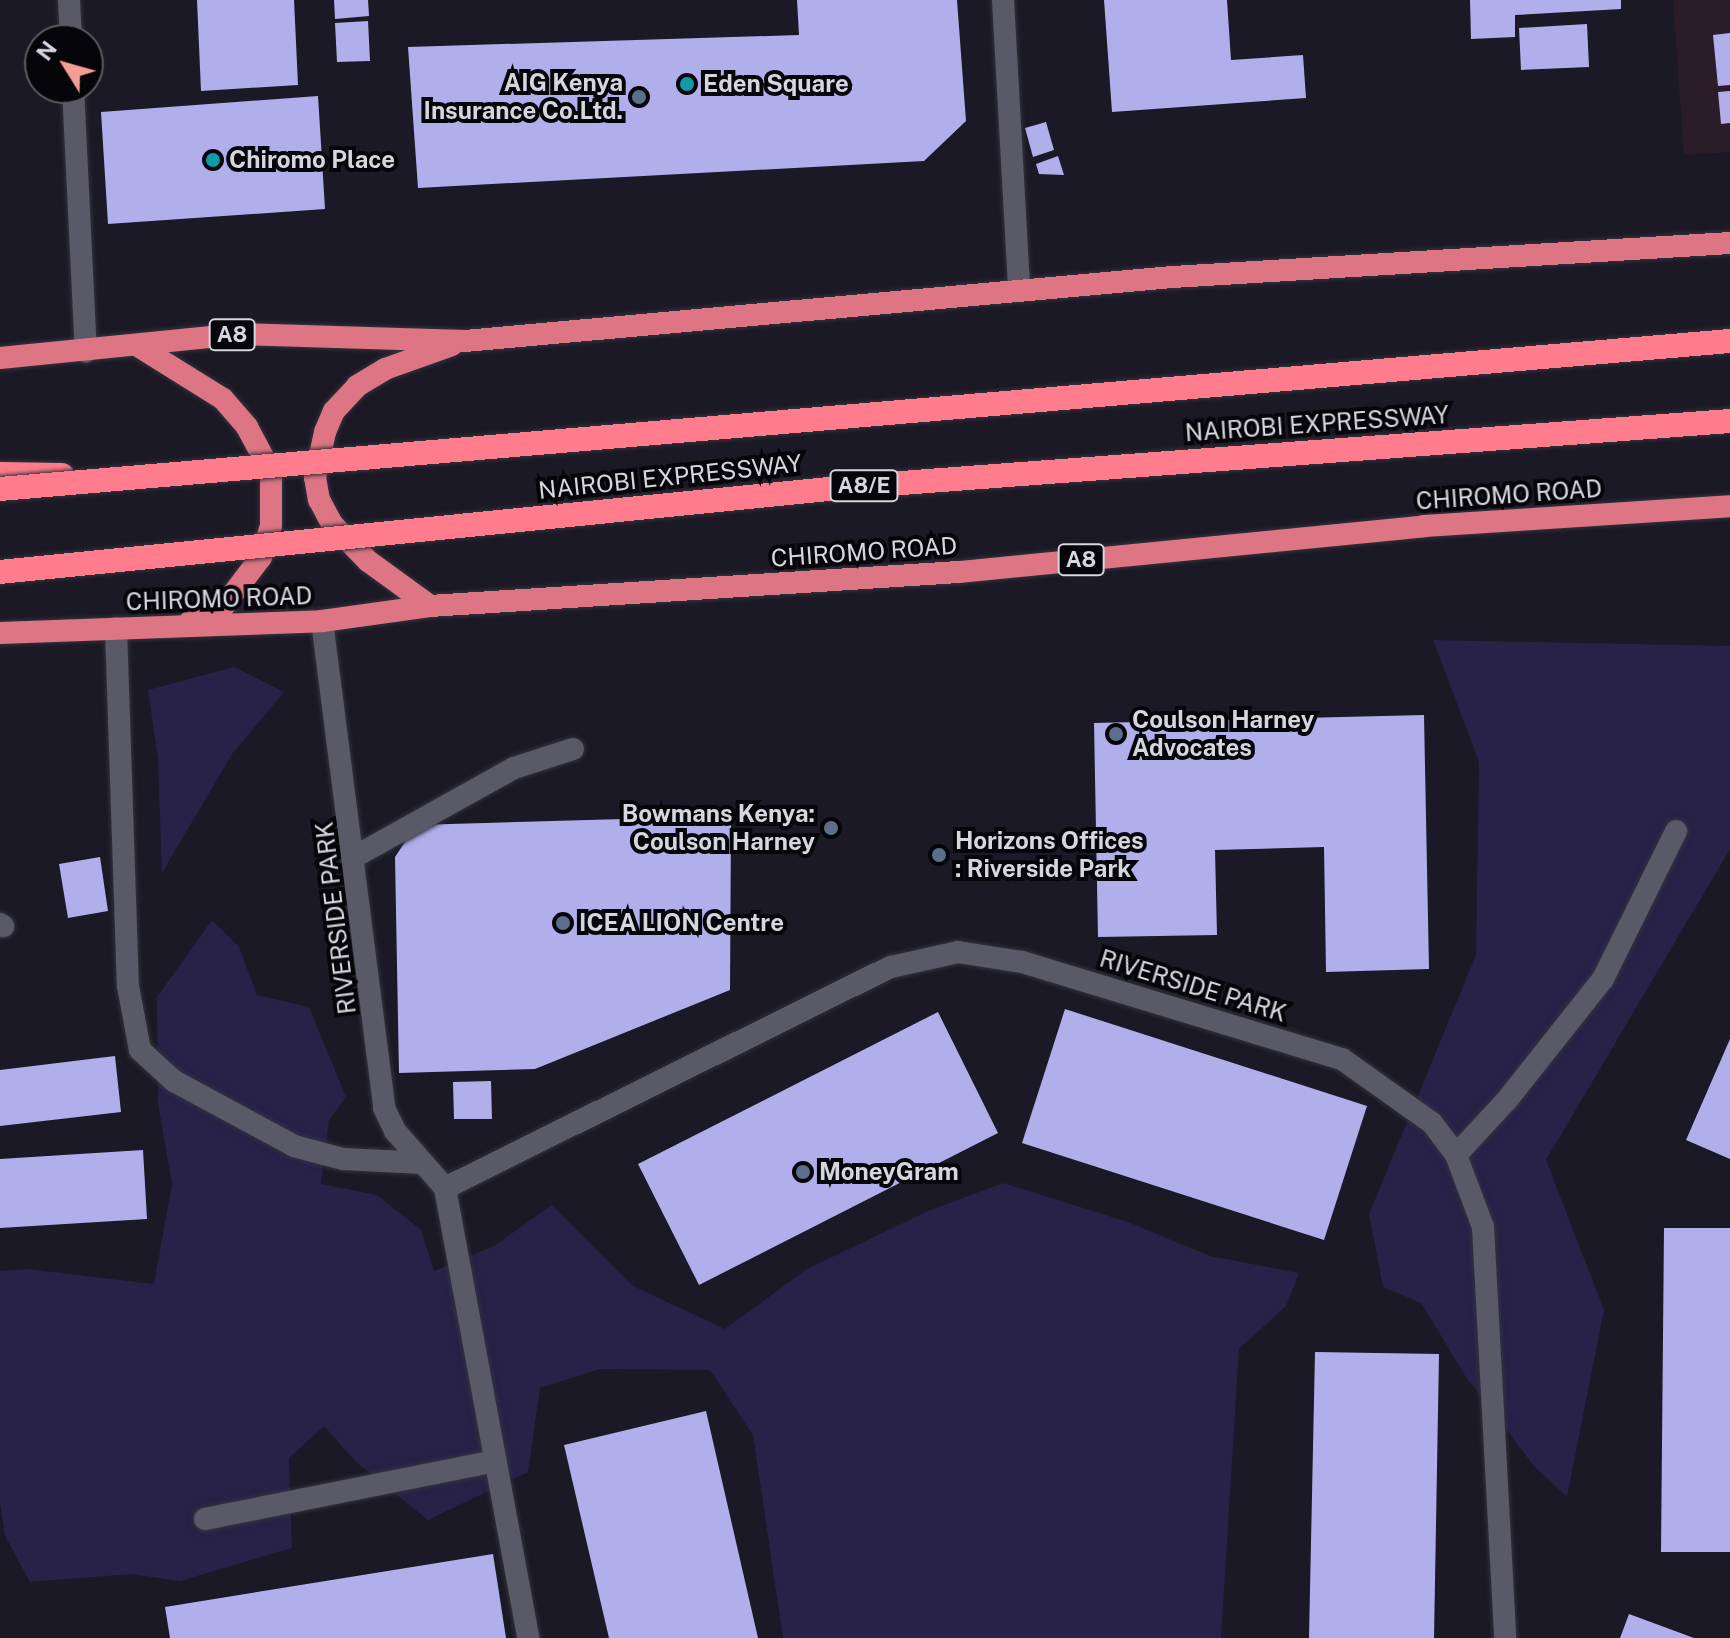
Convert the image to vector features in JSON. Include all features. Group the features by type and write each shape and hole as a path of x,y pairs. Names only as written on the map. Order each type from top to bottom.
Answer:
{"highway":[{"name":"A8","path":"0,358 86,352 239,334 465,341 1019,290 1730,243"},
{"path":"430,606 368,561 332,524 319,500 318,452 334,411 357,386 385,369 465,341"},
{"name":"NAIROBI EXPRESSWAY","path":"0,489 570,444 1730,341"},
{"path":"138,346 223,399 247,427 271,472 271,526 261,557 224,606 180,626"},
{"name":"NAIROBI EXPRESSWAY","path":"0,572 848,487 1730,421"},
{"path":"0,474 150,476"},
{"name":"CHIROMO ROAD","path":"0,633 322,621 430,606 959,572 1424,526 1730,506"}],"street":[{"path":"69,0 70,24"},
{"path":"1003,0 1019,290"},
{"path":"74,104 86,352"},
{"name":"RIVERSIDE PARK","path":"322,621 356,856 384,1108 395,1131 445,1188 891,967 958,952 1022,962 1342,1059 1432,1123 1456,1155 1483,1227 1505,1638"},
{"path":"116,628 128,986 140,1050 174,1081 294,1146 343,1159 423,1163"},
{"path":"356,856 514,768 573,749"},
{"path":"1456,1155 1603,979 1676,831"},
{"path":"445,1188 528,1638"},
{"path":"205,1519 495,1461"}],"shaded area":[{"path":"1673,0 1730,0 1730,152 1684,155"},
{"path":"1433,640 1730,646 1730,849 1546,1160 1604,1310 1567,1497 1534,1466 1466,1377 1421,1303 1383,1287 1369,1214 1476,955 1479,762"},
{"path":"234,667 284,692 232,754 162,873 158,759 148,690"},
{"path":"212,920 239,947 257,995 309,1007 346,1097 329,1120 321,1184 377,1195 421,1230 434,1271 494,1246 552,1205 633,1286 725,1329 807,1269 928,1211 1003,1183 1128,1222 1210,1256 1299,1273 1286,1306 1239,1349 1221,1638 783,1638 753,1435 710,1370 600,1369 540,1388 528,1472 428,1520 356,1462 324,1426 289,1458 292,1548 180,1581 131,1574 30,1582 5,1536 0,1503 0,1271 27,1269 154,1284 172,1184 158,1104 157,997"}],"building":[{"name":"Chiromo Place","path":"197,0 294,0 298,85 201,91"},
{"path":"334,0 368,0 369,16 335,19"},
{"name":"Eden Square","path":"797,0 957,0 966,121 924,161 418,188 408,47 799,35"},
{"path":"1104,0 1227,0 1231,60 1303,55 1306,98 1112,112"},
{"path":"1470,0 1621,0 1621,9 1515,15 1515,37 1471,39"},
{"path":"368,21 370,61 337,62 335,23"},
{"path":"1587,24 1589,67 1521,70 1519,28"},
{"path":"1730,33 1730,85 1718,86 1713,35"},
{"path":"1730,91 1730,123 1721,124 1718,92"},
{"name":"Chiromo Place","path":"318,96 325,209 108,224 101,112"},
{"path":"1046,122 1054,150 1033,157 1025,128"},
{"path":"1058,156 1064,175 1039,174 1036,164"},
{"path":"1424,715 1429,969 1326,972 1324,847 1215,850 1217,935 1098,937 1094,723"},
{"name":"ICEA LION Centre","path":"731,816 730,990 535,1069 399,1073 395,857 416,825"},
{"path":"100,857 108,911 68,918 59,864"},
{"path":"1065,1009 1367,1106 1324,1240 1022,1143"},
{"path":"938,1012 998,1133 699,1285 638,1164"},
{"path":"1730,1039 1730,1159 1686,1140"},
{"path":"115,1056 121,1112 0,1126 0,1070"},
{"path":"491,1081 492,1119 454,1119 453,1082"},
{"path":"143,1150 147,1219 0,1228 0,1159"},
{"path":"1664,1228 1730,1228 1730,1552 1661,1552"},
{"path":"1315,1352 1439,1354 1434,1638 1309,1638"},
{"path":"706,1411 758,1638 609,1638 564,1445"},
{"path":"493,1554 506,1638 170,1638 165,1607"},
{"path":"1629,1614 1694,1638 1620,1638"}],"place":[{"name":"Eden Square","path":"687,84"},
{"name":"AIG Kenya Insurance Co.Ltd.","path":"639,97"},
{"name":"Chiromo Place","path":"213,160"},
{"name":"Coulson Harney Advocates","path":"1116,734"},
{"name":"Bowmans Kenya: Coulson Harney","path":"831,828"},
{"name":"Horizons Offices : Riverside Park","path":"939,855"},
{"name":"ICEA LION Centre","path":"563,923"},
{"name":"MoneyGram","path":"803,1172"}]}
